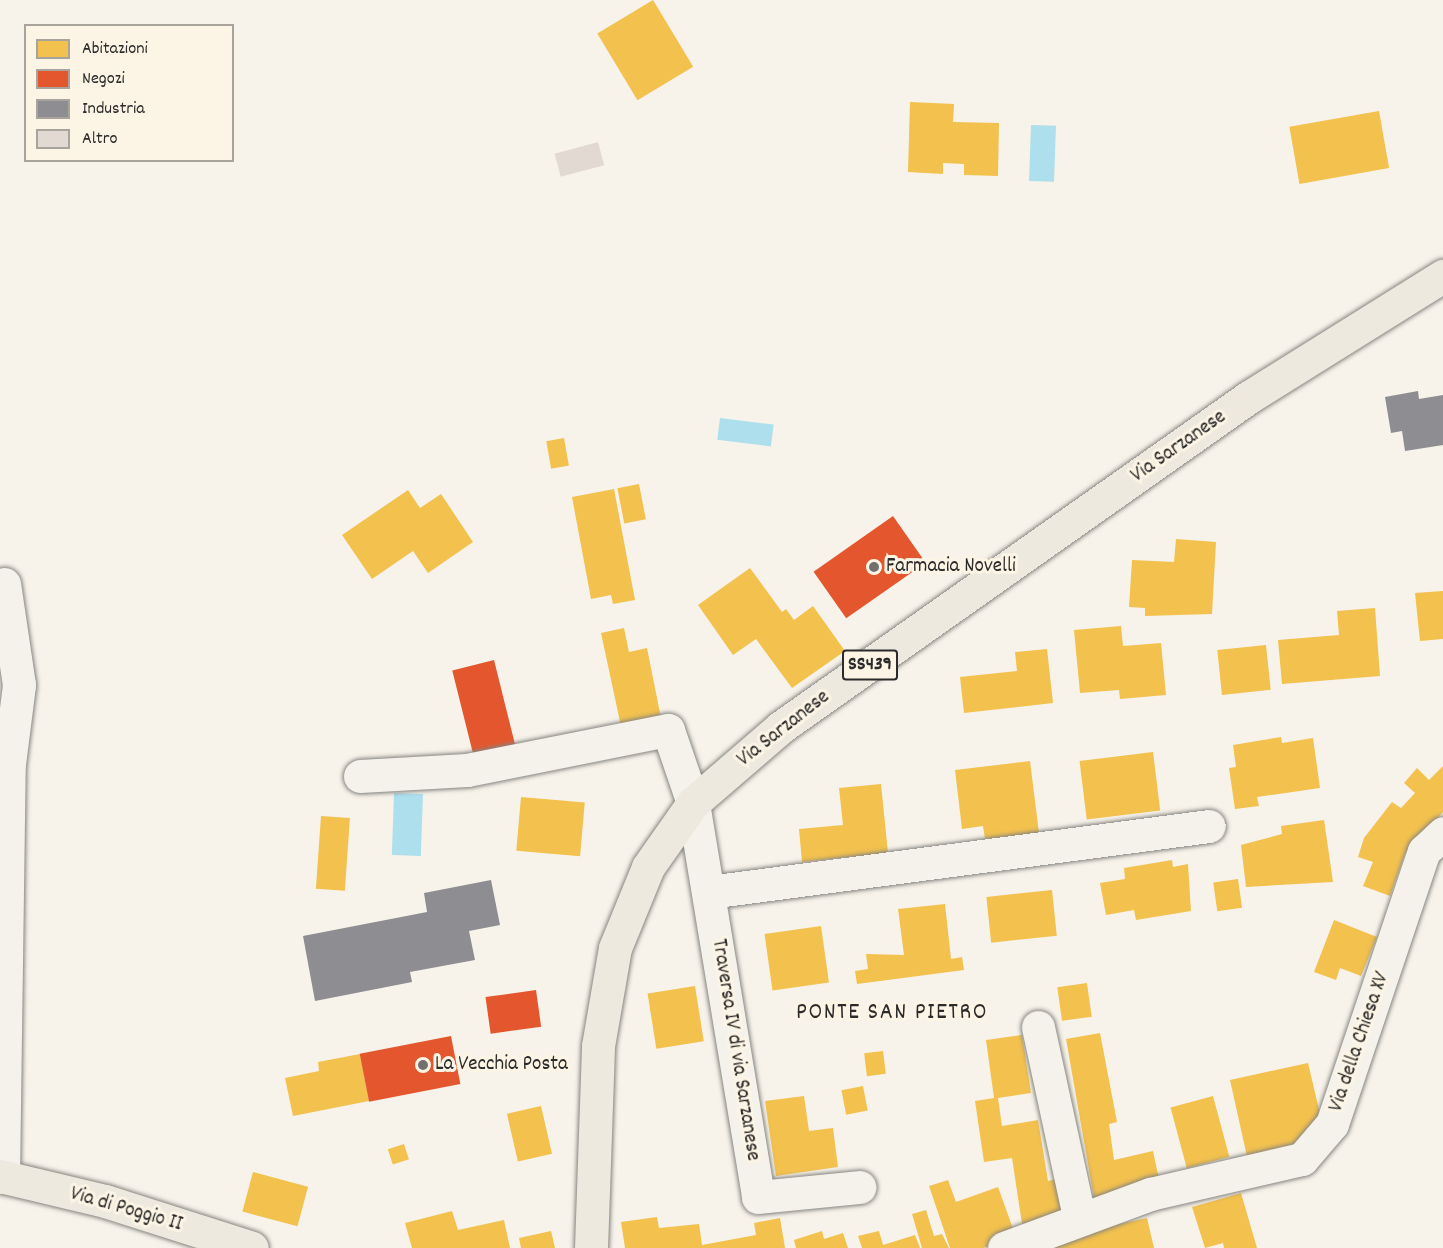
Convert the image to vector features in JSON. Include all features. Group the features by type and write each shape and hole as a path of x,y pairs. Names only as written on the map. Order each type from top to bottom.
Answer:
{"main road":[{"name":"Via Sarzanese","path":"591,1248 597,1057 615,948 648,867 693,803 781,727 1249,397 1443,276"},
{"name":"Via di Poggio II","path":"2,1176 105,1201 252,1248"}],"street":[{"path":"2,1176 9,764 19,685 4,584"},
{"name":"Traversa IV di via Sarzanese","path":"360,776 467,770 668,730 693,803 758,1197 860,1187"},
{"path":"709,892 1209,826"},
{"name":"Via della Chiesa XV","path":"1004,1248 1079,1216 1302,1159 1332,1124 1424,851 1443,833"},
{"path":"1038,1026 1079,1216"}],"water":[{"path":"1031,125 1056,126 1054,182 1029,181"},
{"path":"720,418 774,425 771,446 717,440"},
{"path":"394,793 423,794 421,856 392,855"}],"building: Abitazioni":[{"path":"653,0 693,67 637,100 597,33"},
{"path":"910,102 954,104 953,122 999,123 998,176 964,175 964,164 943,163 943,174 908,172"},
{"path":"1379,111 1389,168 1299,184 1289,127"},
{"path":"564,438 569,466 551,469 546,441"},
{"path":"639,484 646,519 624,524 617,488"},
{"path":"614,489 635,600 613,604 611,595 591,599 572,497"},
{"path":"408,490 420,508 441,494 473,542 428,573 413,551 372,579 342,535"},
{"path":"1176,539 1216,542 1212,614 1145,616 1145,608 1129,607 1132,560 1174,562"},
{"path":"750,568 782,612 786,609 794,620 813,606 845,651 792,688 756,639 733,655 698,605"},
{"path":"1443,591 1443,639 1420,641 1415,593"},
{"path":"1375,608 1380,676 1282,684 1278,640 1339,635 1337,611"},
{"path":"1121,626 1123,646 1161,643 1166,695 1120,699 1119,690 1080,693 1074,630"},
{"path":"624,628 629,652 647,648 662,723 622,731 601,633"},
{"path":"1266,645 1271,690 1222,695 1217,650"},
{"path":"1047,649 1053,703 964,713 960,677 1017,671 1015,652"},
{"path":"1281,737 1282,743 1313,738 1320,788 1257,797 1259,806 1235,809 1229,768 1236,767 1233,745"},
{"path":"1153,752 1160,811 1087,820 1080,761"},
{"path":"1030,761 1039,833 985,839 983,826 962,829 955,770"},
{"path":"1443,766 1443,812 1405,854 1390,896 1363,886 1373,862 1358,857 1364,838 1392,802 1401,808 1415,793 1404,783 1417,768 1429,780"},
{"path":"881,784 888,853 802,862 799,829 843,825 839,788"},
{"path":"521,797 585,803 580,856 516,851"},
{"path":"321,816 350,818 345,891 316,889"},
{"path":"1324,820 1333,882 1246,887 1241,845 1282,834 1281,826"},
{"path":"1172,860 1173,867 1188,864 1191,911 1136,920 1134,910 1106,915 1100,883 1125,879 1124,868"},
{"path":"1238,879 1242,908 1217,911 1213,882"},
{"path":"1052,890 1057,936 991,943 986,897"},
{"path":"945,904 951,959 962,957 964,970 857,984 855,971 868,969 866,954 904,955 898,909"},
{"path":"1334,920 1377,937 1361,976 1340,968 1336,980 1314,972"},
{"path":"821,926 829,982 772,990 765,934"},
{"path":"1087,983 1092,1017 1062,1021 1057,987"},
{"path":"695,986 704,1041 656,1049 648,994"},
{"path":"1100,1033 1117,1122 1109,1124 1114,1160 1153,1151 1160,1184 1094,1198 1066,1039"},
{"path":"1022,1035 1031,1093 998,1098 1002,1126 1038,1120 1048,1181 1064,1177 1073,1210 1022,1224 1012,1158 984,1162 975,1101 994,1098 986,1040"},
{"path":"883,1051 886,1074 867,1076 864,1053"},
{"path":"360,1054 369,1101 293,1116 285,1078 319,1071 318,1062"},
{"path":"1308,1063 1321,1118 1294,1150 1248,1161 1230,1080"},
{"path":"863,1086 868,1111 846,1115 841,1090"},
{"path":"804,1096 809,1131 833,1128 838,1167 776,1176 765,1101"},
{"path":"1213,1096 1229,1157 1187,1168 1170,1107"},
{"path":"541,1106 552,1154 518,1162 507,1114"},
{"path":"404,1144 409,1159 393,1164 388,1149"},
{"path":"253,1172 308,1187 297,1226 242,1212"},
{"path":"948,1180 956,1202 998,1187 1016,1237 983,1248 950,1248 929,1186"},
{"path":"1241,1193 1257,1248 1224,1248 1223,1243 1205,1248 1192,1207"},
{"path":"926,1210 934,1236 942,1234 949,1248 922,1248 912,1214"},
{"path":"452,1211 458,1230 504,1220 510,1248 412,1248 405,1223"},
{"path":"657,1217 659,1228 699,1224 702,1245 756,1235 754,1223 780,1218 785,1248 625,1248 621,1222"},
{"path":"1147,1218 1154,1248 1048,1248 1046,1240"},
{"path":"551,1231 555,1248 521,1248 519,1238"},
{"path":"822,1231 824,1239 843,1233 848,1248 796,1248 794,1240"},
{"path":"879,1231 883,1245 915,1235 920,1248 862,1248 858,1236"}],"building: Negozi":[{"path":"893,516 926,563 846,618 814,572"},
{"path":"494,660 519,759 477,769 452,670"},
{"path":"536,990 541,1027 491,1034 485,997"},
{"path":"451,1036 460,1084 369,1102 360,1054"}],"building: Industria":[{"path":"1418,391 1419,399 1443,395 1443,445 1405,451 1402,431 1391,433 1385,397"},
{"path":"491,880 500,925 469,931 475,960 410,972 412,982 315,1001 303,936 427,912 424,893"}],"building: Altro":[{"path":"598,142 604,165 561,177 555,154"}],"place":[{"name":"Farmacia Novelli","path":"874,567"},
{"name":"La Vecchia Posta","path":"423,1065"}],"district":[{"name":"PONTE SAN PIETRO","path":"892,1014"}]}
